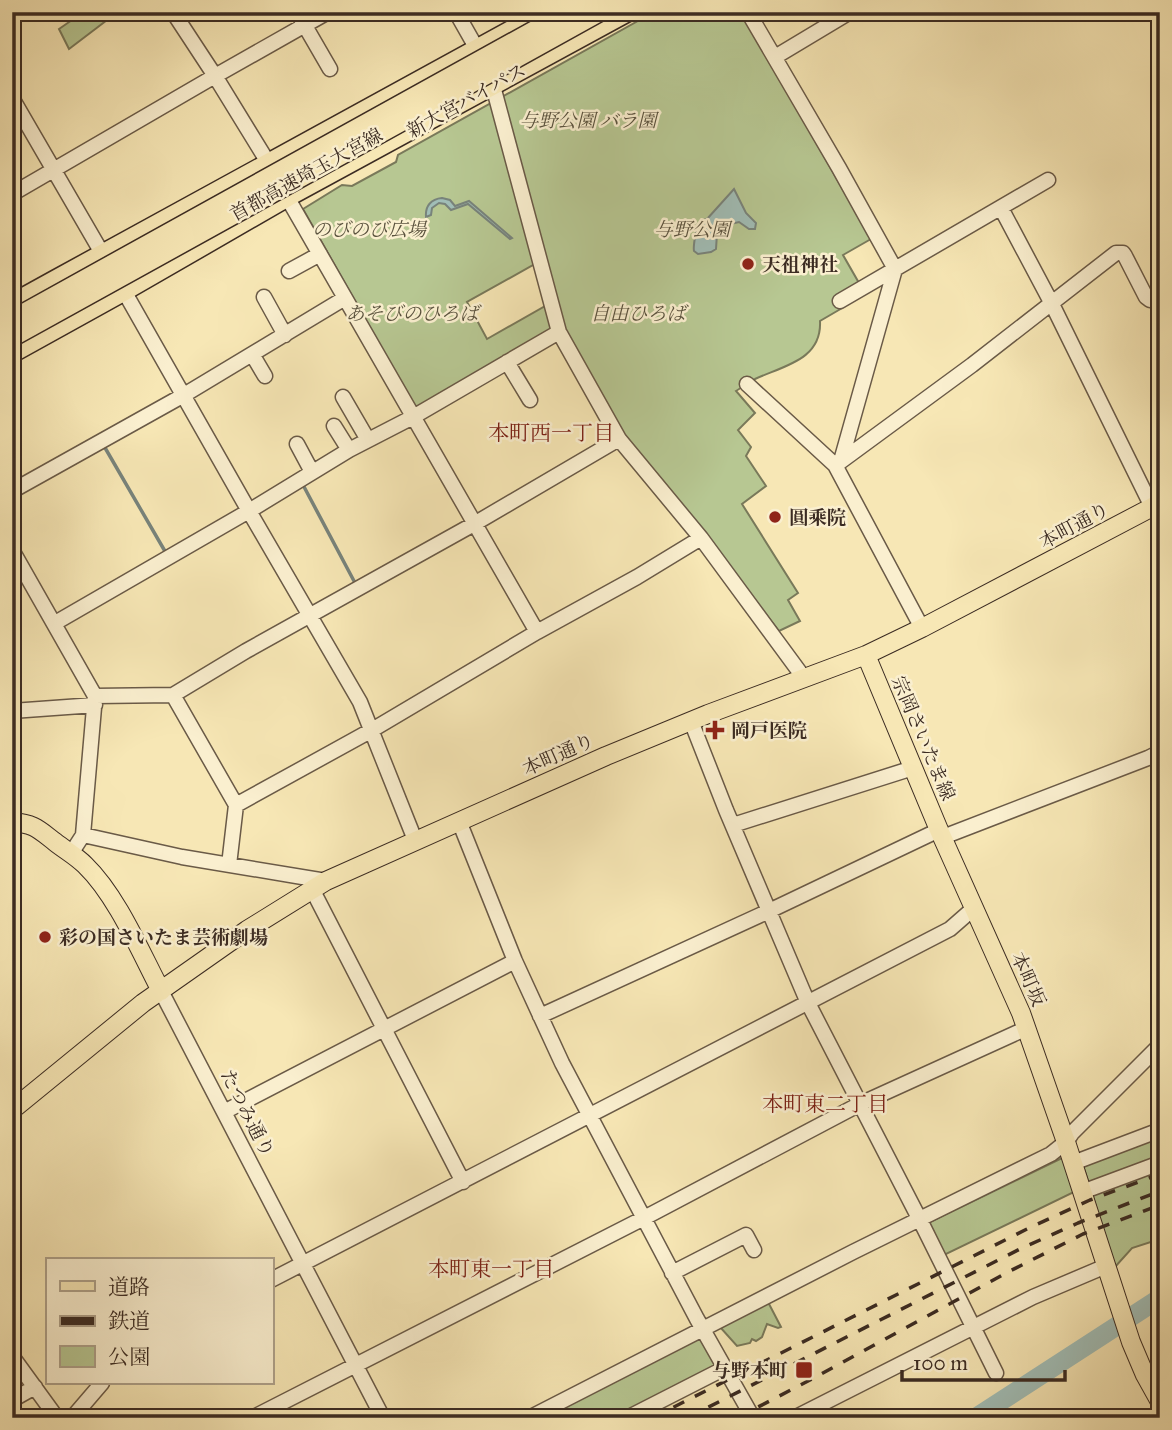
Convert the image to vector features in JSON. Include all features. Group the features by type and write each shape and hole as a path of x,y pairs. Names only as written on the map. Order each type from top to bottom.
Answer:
{"highway":[{"name":"新大宮バイパス","path":"12,304 545,12"},
{"name":"首都高速埼玉大宮線","path":"12,320 568,12"},
{"name":"首都高速埼玉大宮線","path":"12,337 599,12"},
{"name":"新大宮バイパス","path":"12,353 287,197 626,12"}],"main road":[{"name":"本町通り","path":"12,1110 143,1003 247,930 319,885 606,755 866,655 1156,505"},
{"name":"宗岡さいたま線","path":"866,655 941,834"},
{"name":"たつみ通り","path":"12,821 33,825 72,852 88,867 110,898 161,991"},
{"name":"たつみ通り","path":"12,828 45,842 56,843"},
{"name":"本町坂","path":"941,834 1027,1028 1131,1342 1145,1376 1160,1402"}],"street":[{"path":"173,12 269,164"},
{"path":"296,12 330,69"},
{"path":"12,194 328,12"},
{"path":"456,12 477,49"},
{"path":"748,12 895,269 838,463"},
{"path":"775,57 850,12"},
{"path":"493,86 559,332 619,439 701,538 804,677"},
{"path":"12,98 360,702 415,840"},
{"path":"841,301 1048,180"},
{"path":"287,197 537,632"},
{"path":"1001,208 1156,505"},
{"path":"838,463 1120,252 1125,256 1146,297 1150,300 1160,298"},
{"path":"289,271 320,254"},
{"path":"264,297 285,335"},
{"path":"12,491 184,395 345,298"},
{"path":"55,623 349,450 559,332"},
{"path":"252,354 265,376"},
{"path":"507,362 530,400"},
{"path":"747,384 838,463 922,628"},
{"path":"343,397 368,440"},
{"path":"334,426 349,450"},
{"path":"12,710 173,695 619,439"},
{"path":"297,444 312,472"},
{"path":"236,805 372,730 701,538"},
{"path":"12,550 55,623 95,701 83,835 72,852"},
{"path":"173,695 236,805 229,865"},
{"path":"691,721 808,1003 996,1373"},
{"path":"540,1016 941,834 1160,752"},
{"path":"733,825 913,768"},
{"path":"459,821 540,1016 589,1116 753,1418"},
{"path":"83,835 319,885 384,1030 463,1182"},
{"path":"273,1279 950,929 974,908"},
{"path":"224,1112 516,961"},
{"name":"たつみ通り","path":"161,991 383,1418"},
{"path":"252,1418 644,1218 860,1104 1027,1028"},
{"path":"534,1417 919,1219 1043,1159 1066,1142 1072,1133 1158,1052"},
{"path":"1073,1163 1160,1130"},
{"path":"1082,1192 1160,1164"},
{"path":"673,1273 746,1235 754,1250"},
{"path":"794,1418 1033,1297 1106,1266"},
{"path":"12,1356 57,1418"},
{"path":"627,1418 724,1368"},
{"path":"72,1418 101,1384"},
{"path":"12,1400 35,1387"}],"green space":[{"path":"68,12 115,14 69,49 59,29 72,20"},
{"name":"与野公園","path":"654,12 742,12 871,239 843,255 859,283 838,296 844,307 820,321 815,345 808,353 736,391 755,413 738,430 751,447 746,456 766,486 742,504 798,593 788,600 800,621 779,631 675,497 626,439 564,328 535,264 467,302 487,339 547,305 553,327 551,331 419,408 414,406 303,209 342,185 352,186 396,162 398,155"},
{"path":"1160,1134 1160,1239 1132,1248 1115,1267 1082,1162"},
{"path":"1065,1158 1076,1191 942,1256 928,1223"},
{"path":"768,1302 781,1327 767,1324 762,1337 756,1341 752,1339 750,1343 737,1346 720,1327"},
{"path":"701,1338 718,1367 619,1418 540,1418"}],"water":[{"path":"734,189 746,213 756,223 755,229 749,229 739,222 726,225 717,234 716,249 698,254 694,249 698,225 707,219"},
{"path":"442,198 450,200 455,206 469,201 512,238 468,204 451,210 445,204 439,203 432,208 431,215 426,217 430,204"}],"waterway":[{"path":"104,446 166,553"},
{"path":"302,483 354,581"},
{"path":"975,1418 1160,1298"}],"railway":[{"path":"652,1418 1027,1229 1090,1200 1160,1174"},
{"path":"687,1418 1020,1249 1160,1191"},
{"path":"737,1418 1083,1234 1160,1205"}],"place":[{"name":"天祖神社","path":"748,264"},
{"name":"圓乘院","path":"775,517"},
{"name":"岡戸医院","path":"715,730"},
{"name":"彩の国さいたま芸術劇場","path":"45,937"},
{"name":"与野本町","path":"804,1370"}],"district":[{"name":"本町西一丁目","path":"551,433"},
{"name":"本町東二丁目","path":"825,1104"},
{"name":"本町東一丁目","path":"491,1269"}],"park label":[{"name":"与野公園 バラ園","path":"588,120"},
{"name":"のびのび広場","path":"369,229"},
{"name":"あそびのひろば","path":"412,313"},
{"name":"自由ひろば","path":"638,313"}]}
